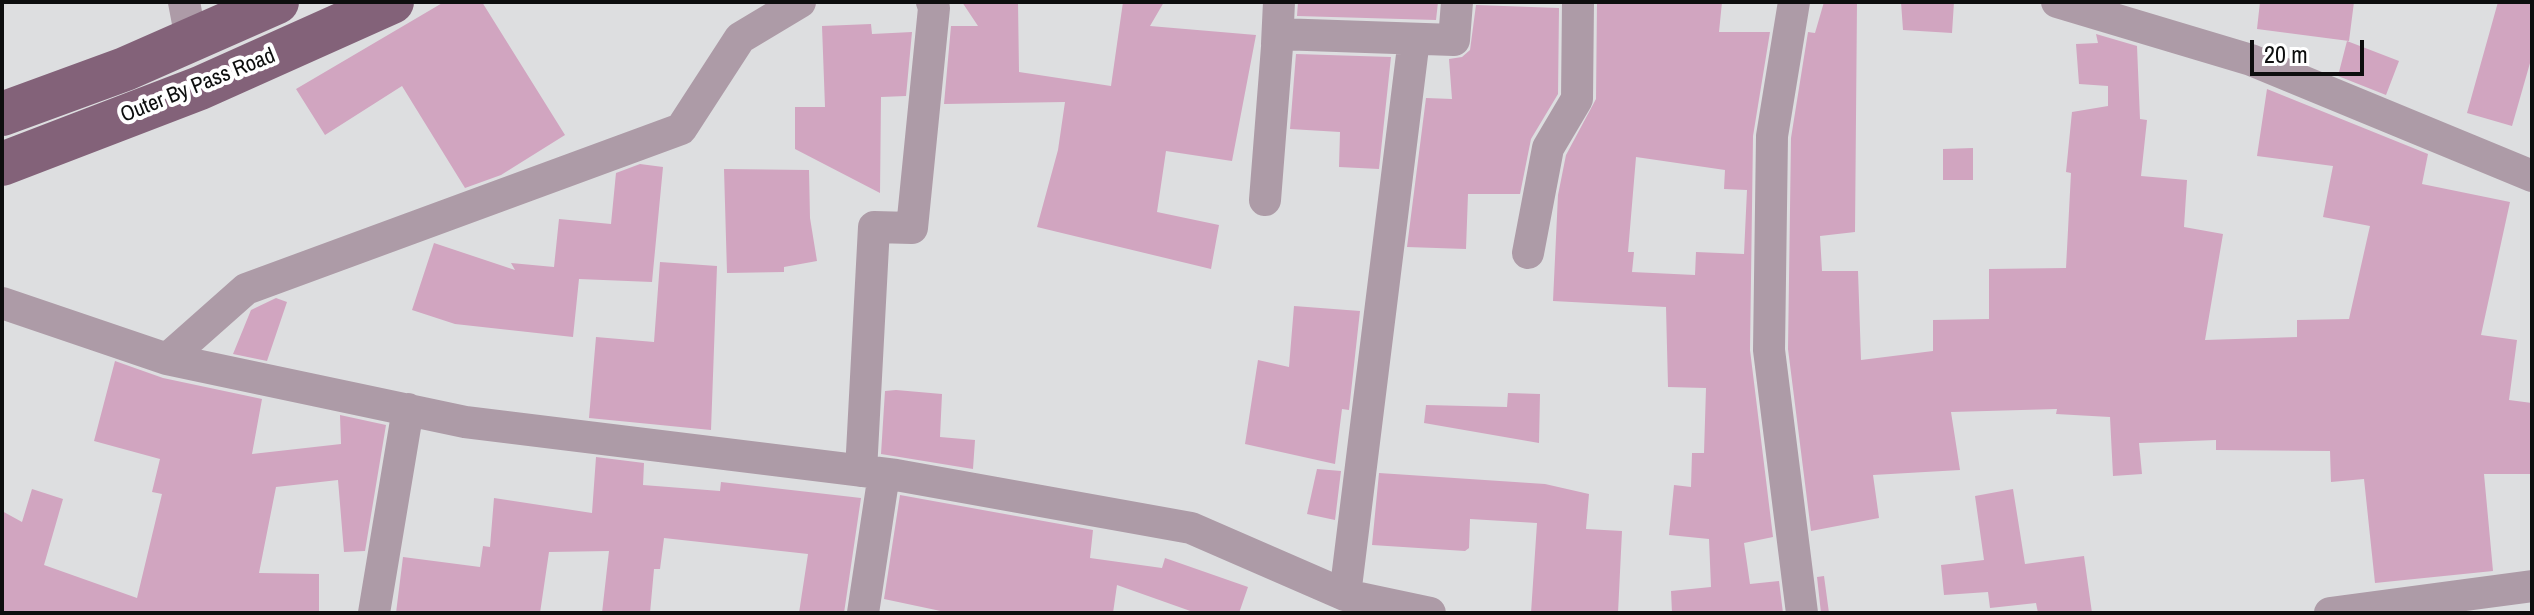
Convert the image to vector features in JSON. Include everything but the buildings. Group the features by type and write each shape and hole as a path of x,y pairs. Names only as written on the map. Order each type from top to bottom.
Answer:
{"main road":[{"name":"Outer By Pass Road","path":"2,114 125,69 188,21 277,2"},
{"name":"Outer By Pass Road","path":"2,164 200,88 392,2"}],"street":[{"path":"167,359 246,289 681,129 740,38 800,2"},
{"path":"863,613 872,472 874,227 912,228 934,8 932,2"},
{"path":"1277,44 1279,2"},
{"path":"1265,200 1278,34 1454,40 1457,2"},
{"path":"1528,253 1548,148 1577,99 1578,2"},
{"path":"1794,2 1772,136 1769,350 1802,613"},
{"path":"2057,2 2123,12 2251,60 2532,176"},
{"path":"1345,595 1414,39"},
{"path":"2,303 167,359 465,422 872,472 1191,528 1345,595 1430,613"},
{"path":"374,613 408,409"},
{"path":"2330,613 2532,586"}]}
